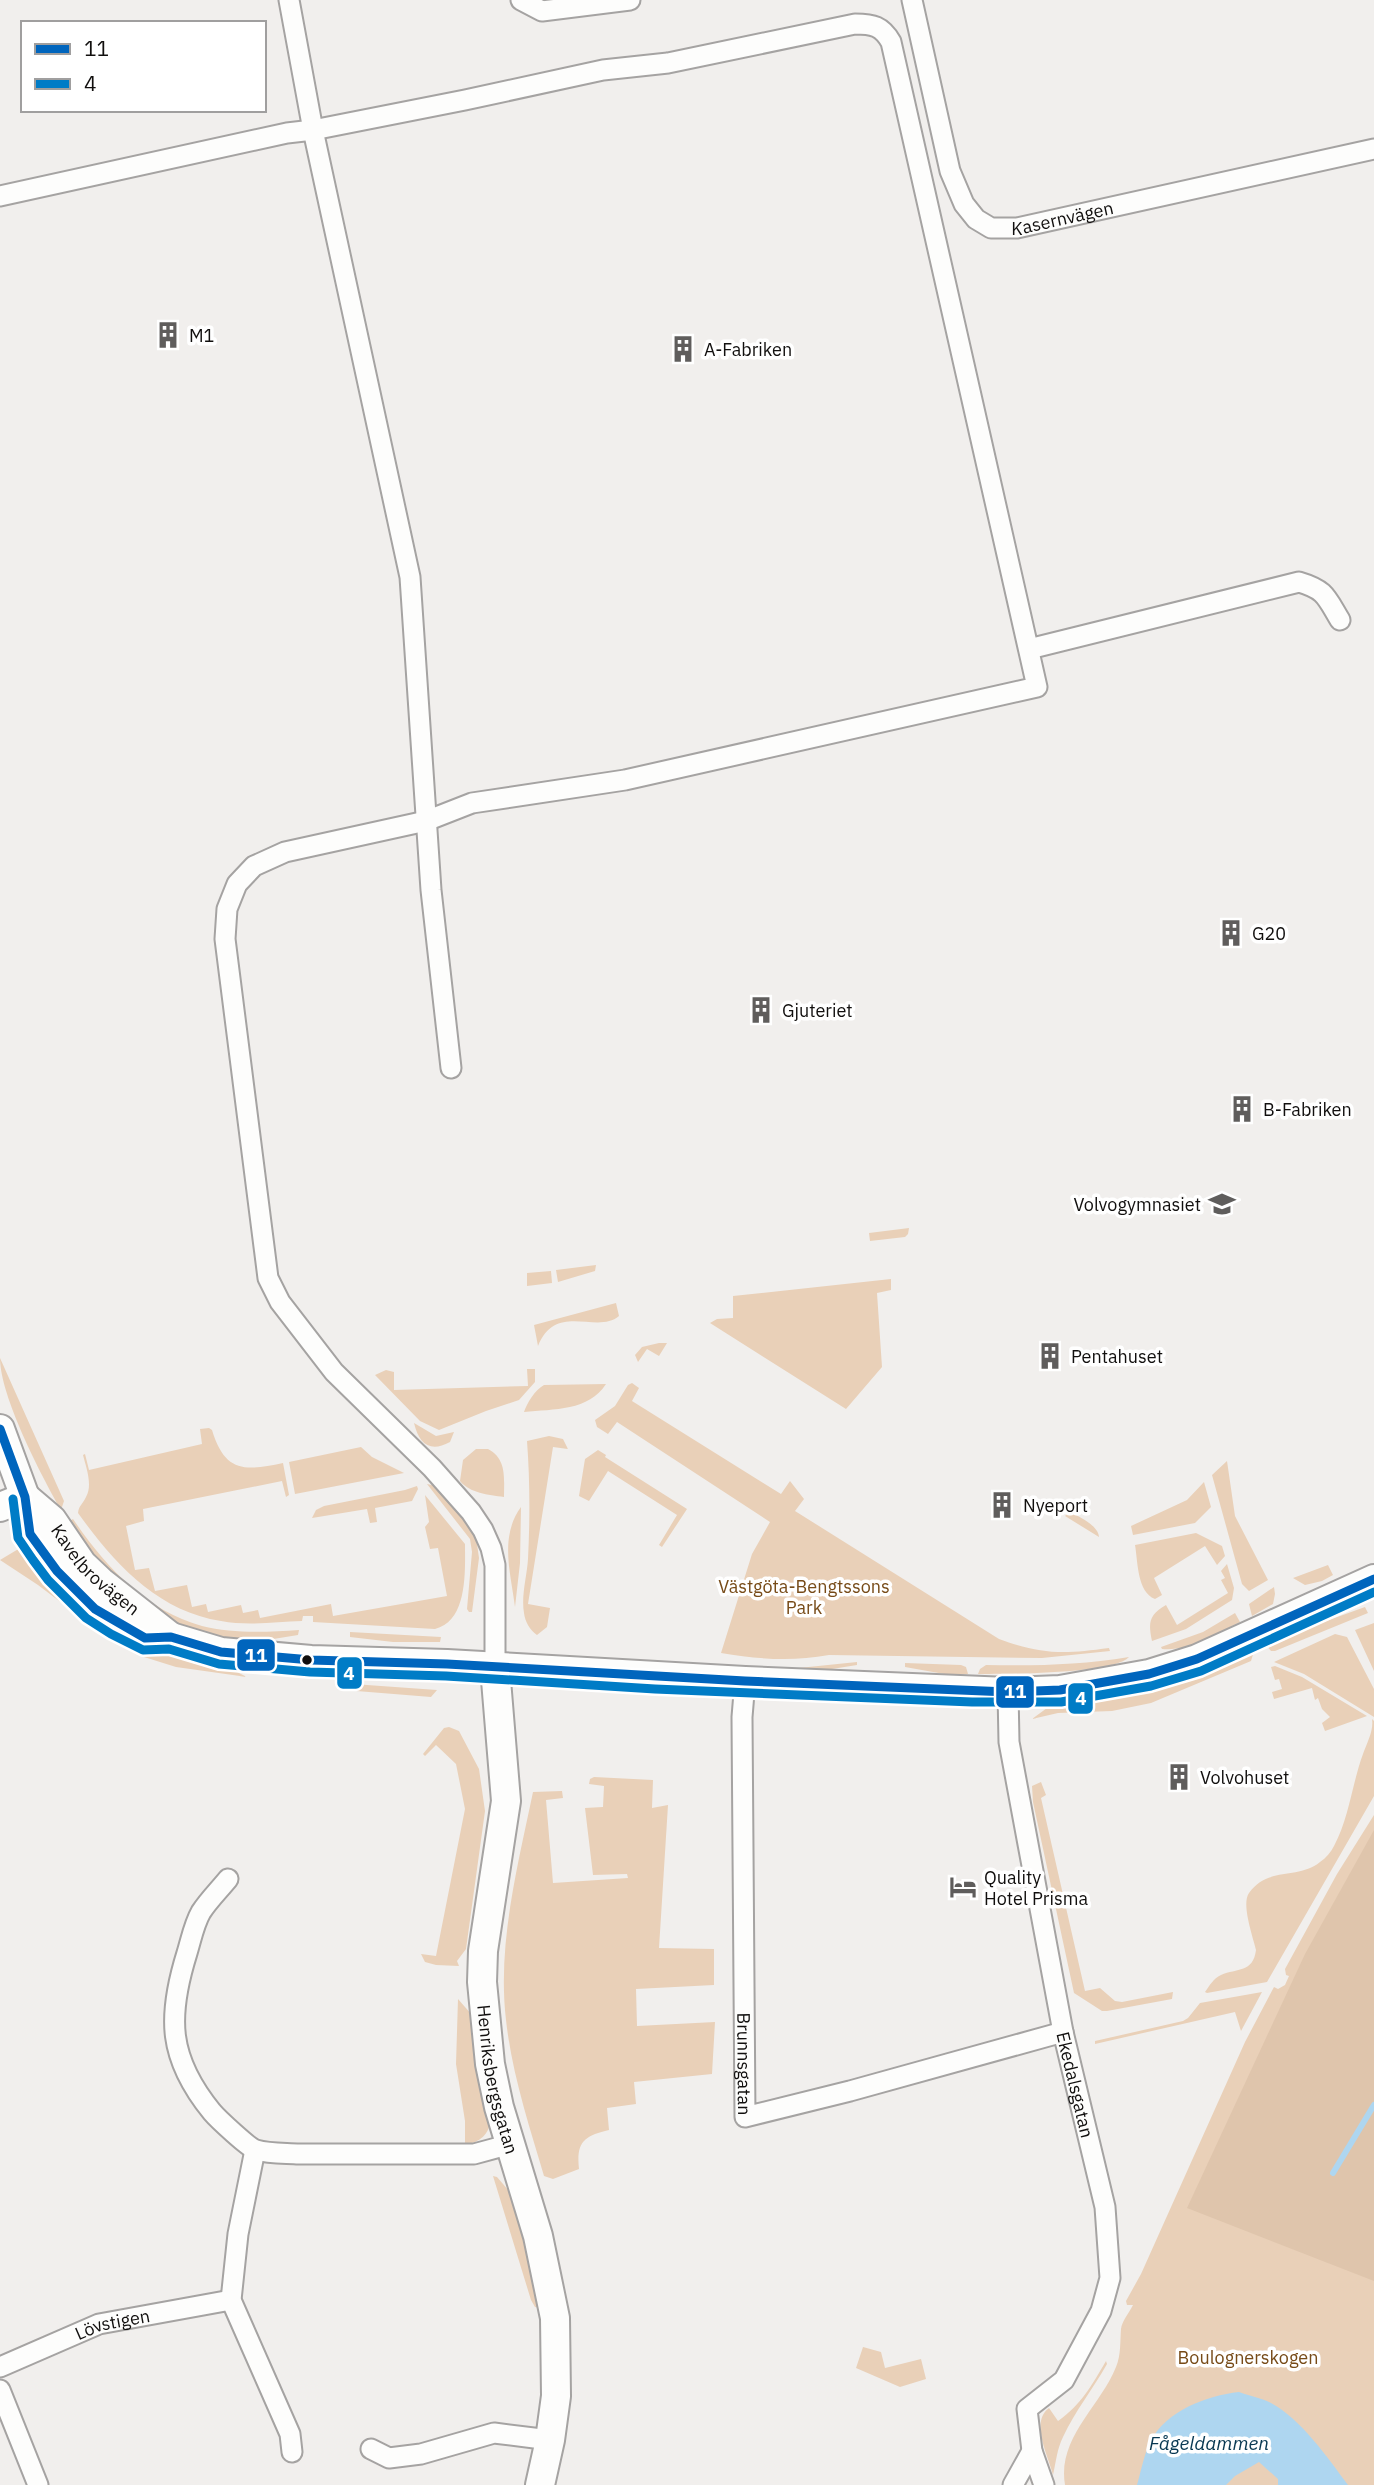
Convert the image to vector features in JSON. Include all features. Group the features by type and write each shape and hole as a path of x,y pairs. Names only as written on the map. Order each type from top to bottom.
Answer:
{"main road":[{"name":"Kavelbrovägen","path":"0,1429 12,1502 30,1534 57,1571 95,1609 145,1638 171,1637 221,1652 311,1660 745,1681 1008,1692 1059,1690 1149,1674 1197,1659 1374,1579"},
{"name":"Henriksbergsgatan","path":"495,1668 506,1801 483,1951 482,1982 489,2064 538,2236 555,2318 556,2396 540,2485"}],"street":[{"path":"289,0 313,130 410,577 426,821 450,1068"},
{"path":"521,0 542,11 630,0"},
{"name":"Kasernvägen","path":"912,0 950,171 964,204 976,219 991,228 1017,228 1374,149"},
{"path":"0,197 287,133 313,130 603,70 668,63 855,24 879,27 886,34 893,51 1037,687 625,780 472,803 426,821 300,848 270,858 254,866 237,884 231,896 225,939 268,1278 280,1302 334,1372 432,1468 471,1512 483,1530 495,1565 495,1668"},
{"path":"1029,649 1299,582 1316,587 1325,595 1340,620"},
{"name":"Brunnsgatan","path":"745,1681 742,1728 745,2117 1063,2032"},
{"name":"Ekedalsgatan","path":"1008,1692 1009,1742 1063,2032 1105,2207 1110,2278 1101,2311 1064,2380 1027,2409 1032,2451 1044,2485"},
{"path":"228,1879 200,1913 176,1987 174,2014 175,2042 182,2064 198,2094 219,2121 255,2150 299,2154 474,2154 511,2144"},
{"path":"255,2150 238,2234 231,2300 290,2434 292,2452"},
{"name":"Lövstigen","path":"0,2367 100,2324 231,2300"},
{"path":"0,2390 38,2485"},
{"path":"371,2449 389,2458 421,2454 494,2433 550,2440"},
{"path":"1013,2485 1032,2451"}],"green space":[{"path":"909,1228 905,1237 870,1241 869,1233"},
{"path":"596,1265 595,1271 558,1282 556,1270"},
{"path":"551,1271 552,1283 527,1286 527,1273"},
{"path":"891,1279 891,1290 877,1293 882,1367 846,1409 710,1323 717,1319 733,1318 733,1296"},
{"path":"616,1303 619,1316 610,1321 577,1321 555,1325 538,1346 534,1325"},
{"path":"667,1343 659,1356 647,1349 638,1362 635,1355 642,1347"},
{"path":"0,1358 64,1501 61,1510 14,1414"},
{"path":"527,1369 535,1369 535,1382 519,1400 439,1430 420,1421 375,1375 386,1370 394,1372 394,1390 528,1386"},
{"name":"Västgöta-Bengtssons Park","path":"632,1383 639,1388 632,1401 781,1494 790,1481 804,1499 795,1511 999,1639 1041,1650 1066,1652 1109,1648 1110,1651 1042,1658 829,1655 775,1659 721,1653 752,1554 770,1522 617,1422 608,1434 597,1427 595,1420 615,1406"},
{"path":"606,1384 599,1393 580,1404 524,1412 532,1397 544,1385"},
{"path":"414,1423 436,1436 454,1432 450,1442 437,1447 431,1446 422,1441"},
{"path":"209,1428 223,1454 238,1466 258,1467 283,1463 289,1495 286,1497 282,1481 143,1509 144,1521 126,1526 135,1570 149,1568 155,1591 187,1585 192,1607 206,1604 208,1612 241,1605 243,1613 258,1610 260,1618 331,1604 333,1616 447,1596 438,1548 430,1549 425,1527 429,1522 425,1495 465,1544 464,1581 454,1616 435,1629 313,1622 313,1616 303,1616 302,1621 231,1622 198,1616 157,1596 122,1567 78,1513 89,1487 83,1455 85,1454 89,1470 202,1444 200,1429"},
{"path":"549,1436 563,1439 568,1449 553,1447 528,1604 550,1608 547,1627 537,1635 527,1623 523,1606 529,1530 527,1441"},
{"path":"361,1447 372,1457 404,1473 295,1494 289,1462"},
{"path":"476,1449 488,1449 499,1458 503,1470 504,1497 474,1491 460,1481 463,1460"},
{"path":"598,1450 687,1509 662,1547 659,1545 677,1515 608,1471 589,1501 579,1496 585,1459"},
{"path":"1227,1461 1235,1516 1268,1580 1249,1591 1242,1584 1212,1475"},
{"path":"1204,1482 1211,1507 1195,1523 1133,1535 1131,1526 1187,1500"},
{"path":"427,1484 436,1486 473,1531 479,1558 472,1612 467,1609 472,1552 470,1539"},
{"path":"417,1486 412,1501 375,1508 377,1522 370,1523 367,1509 312,1518 316,1510 324,1506"},
{"path":"521,1507 520,1563 515,1607 508,1543 514,1519"},
{"path":"1070,1511 1092,1525 1099,1537 1065,1516"},
{"path":"73,1519 99,1553 128,1584 145,1598 181,1619 214,1629 250,1632 299,1630 298,1635 261,1641 229,1639 193,1630 168,1618 105,1571 68,1522"},
{"path":"1196,1533 1222,1546 1225,1556 1217,1565 1205,1546 1154,1578 1162,1595 1155,1599 1149,1595 1139,1576 1135,1545"},
{"path":"25,1545 151,1649 235,1671 247,1677 176,1667 144,1657 112,1641 0,1560"},
{"path":"1227,1564 1234,1588 1232,1600 1186,1629 1152,1641 1151,1620 1156,1612 1166,1605 1177,1625 1228,1593 1221,1580 1225,1578 1221,1571"},
{"path":"1328,1565 1333,1575 1322,1581 1305,1585 1293,1578"},
{"path":"1274,1587 1273,1604 1252,1616 1249,1604"},
{"path":"1365,1607 1368,1613 1275,1651 1271,1651 1266,1645 1293,1633"},
{"path":"1235,1613 1240,1622 1212,1636 1182,1648 1161,1647 1203,1632"},
{"path":"1374,1623 1374,1671 1355,1630"},
{"path":"350,1632 441,1637 440,1642 393,1642 350,1637"},
{"path":"1335,1634 1347,1637 1374,1689 1374,1717 1304,1674 1274,1662"},
{"path":"1254,1651 1251,1661 1151,1703 1112,1711 1058,1713 1032,1719 1047,1708 1112,1699 1184,1680 1219,1668"},
{"path":"1129,1657 1119,1663 1082,1670 978,1674 986,1665 1058,1664"},
{"path":"857,1662 857,1665 813,1672 789,1669"},
{"path":"905,1663 961,1665 966,1667 968,1674 950,1675 905,1667"},
{"path":"1275,1666 1302,1677 1367,1716 1325,1731 1322,1723 1330,1717 1322,1709 1318,1698 1315,1700 1312,1688 1274,1699 1272,1692 1282,1689 1279,1679 1275,1680 1271,1667"},
{"path":"353,1684 437,1690 431,1697 344,1690 344,1686"},
{"path":"1372,1719 1374,1796 1267,1982 1205,1992 1218,1977 1252,1963 1256,1950 1246,1905 1249,1893 1265,1879 1311,1867 1324,1859 1333,1848 1347,1812 1371,1732"},
{"path":"444,1728 459,1731 479,1769 485,1811 466,1949 457,1961 459,1966 425,1962 421,1954 436,1956 465,1809 456,1764 436,1745 425,1756 423,1754"},
{"path":"594,1777 653,1780 652,1808 668,1805 659,1948 714,1949 714,1985 636,1989 637,2026 715,2022 712,2074 634,2082 636,2104 607,2108 609,2130 593,2135 583,2142 579,2152 579,2169 553,2179 544,2176 512,2060 506,2020 504,1963 510,1905 533,1792 562,1791 563,1798 546,1800 553,1883 628,1878 627,1874 593,1875 585,1808 603,1807 604,1786 589,1784"},
{"path":"1041,1782 1046,1795 1041,1798 1085,1991 1100,1988 1115,2001 1122,2002 1173,1992 1172,1999 1102,2011 1074,1993 1033,1802 1032,1786"},
{"name":"Boulognerskogen","path":"1374,1815 1374,2485 1065,2485 1064,2468 1073,2438 1109,2382 1118,2362 1122,2326 1133,2305 1127,2305 1126,2301 1141,2274 1245,2042 1274,1987 1278,1989 1285,1985 1289,1976 1286,1975 1285,1969 1337,1874"},
{"path":"1262,1992 1241,2031 1235,2012 1095,2044 1095,2041 1183,2021 1200,2003"},
{"path":"458,1999 472,2015 491,2119 483,2137 465,2145 465,2121 456,2064"},
{"path":"493,2176 509,2191 513,2190 532,2248 540,2308 535,2307 531,2300"},
{"path":"863,2347 881,2352 885,2368 921,2359 926,2379 900,2387 856,2368"},
{"path":"1106,2361 1107,2364 1063,2437 1053,2475 1042,2439 1041,2422 1044,2414 1049,2408 1058,2421 1066,2415 1085,2394"}],"shaded area":[{"path":"1374,1830 1374,2281 1187,2208 1305,1954"}],"water":[{"name":"Fågeldammen","path":"1239,2392 1267,2401 1293,2419 1348,2485 1278,2485 1278,2479 1259,2462 1235,2476 1226,2485 1137,2485 1150,2442 1166,2421 1188,2406"}],"waterway":[{"path":"1333,2173 1374,2105"}],"transit line":[{"name":"11","path":"0,1429 25,1497 30,1534 57,1571 95,1609 145,1638 171,1637 221,1652 311,1660 447,1664 745,1681 1008,1692 1060,1690 1149,1674 1197,1659 1374,1579"},
{"name":"4","path":"13,1499 18,1538 33,1560 48,1580 86,1618 111,1634 143,1650 169,1649 219,1664 310,1672 446,1676 655,1689 972,1702 1061,1702 1151,1686 1201,1671 1374,1592"}],"place":[{"name":"M1","path":"168,335"},
{"name":"A-Fabriken","path":"683,349"},
{"name":"G20","path":"1231,933"},
{"name":"Gjuteriet","path":"761,1010"},
{"name":"B-Fabriken","path":"1242,1109"},
{"name":"Volvogymnasiet","path":"1222,1204"},
{"name":"Pentahuset","path":"1050,1356"},
{"name":"Nyeport","path":"1002,1505"},
{"name":"Volvohuset","path":"1179,1777"},
{"name":"Quality Hotel Prisma","path":"963,1887"}]}
